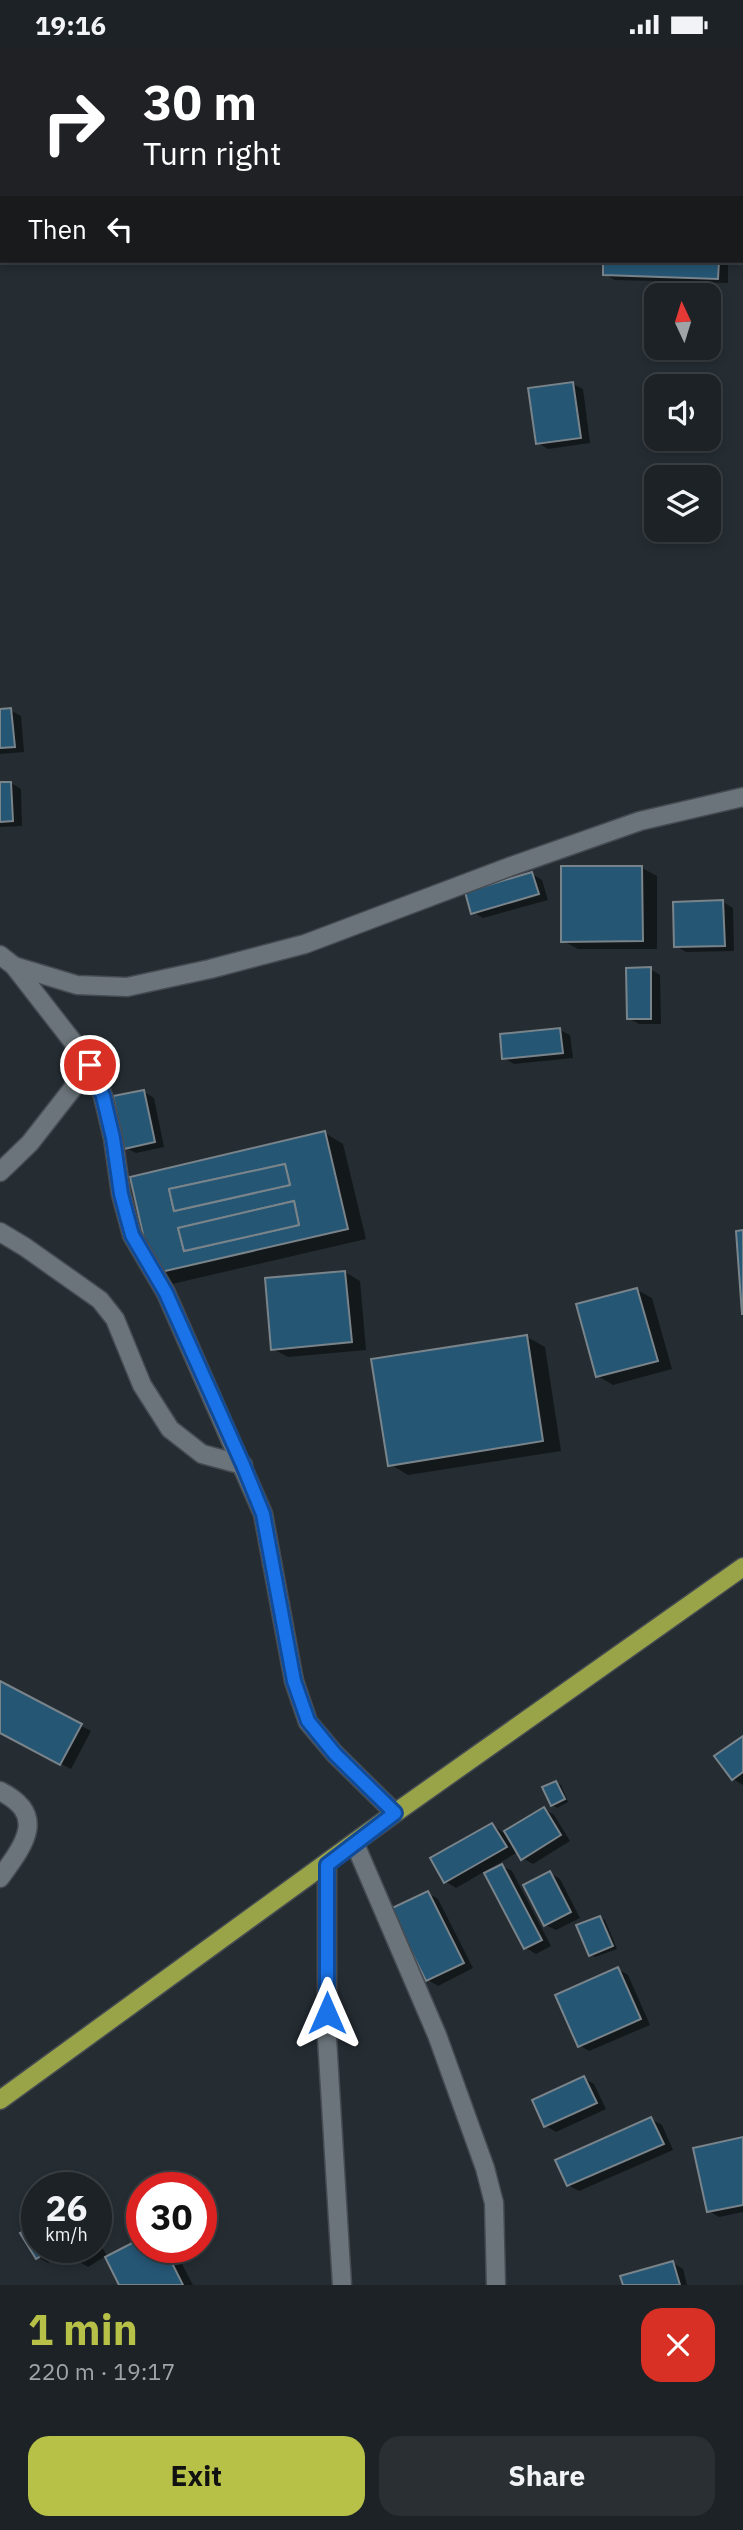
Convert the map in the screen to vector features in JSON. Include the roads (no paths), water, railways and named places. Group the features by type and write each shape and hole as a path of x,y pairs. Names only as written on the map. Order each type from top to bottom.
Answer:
{"main road":[{"path":"0,2100 355,1845 395,1813 743,1567"}],"street":[{"path":"7,961 77,985 127,988 305,944 640,821 743,797"},
{"path":"7,961 90,1065 103,1096 113,1138 121,1194 132,1235 166,1293 263,1514 294,1681 308,1721 335,1754 395,1813"},
{"path":"0,1172 30,1143 90,1065"},
{"path":"0,1232 100,1300 115,1319 142,1385 170,1429 202,1454 243,1465"},
{"path":"0,1791 17,1799 28,1820 17,1855 0,1878"},
{"path":"355,1845 437,2035 485,2168 494,2203 496,2285"},
{"path":"327,1865 327,2038 342,2285"}]}
